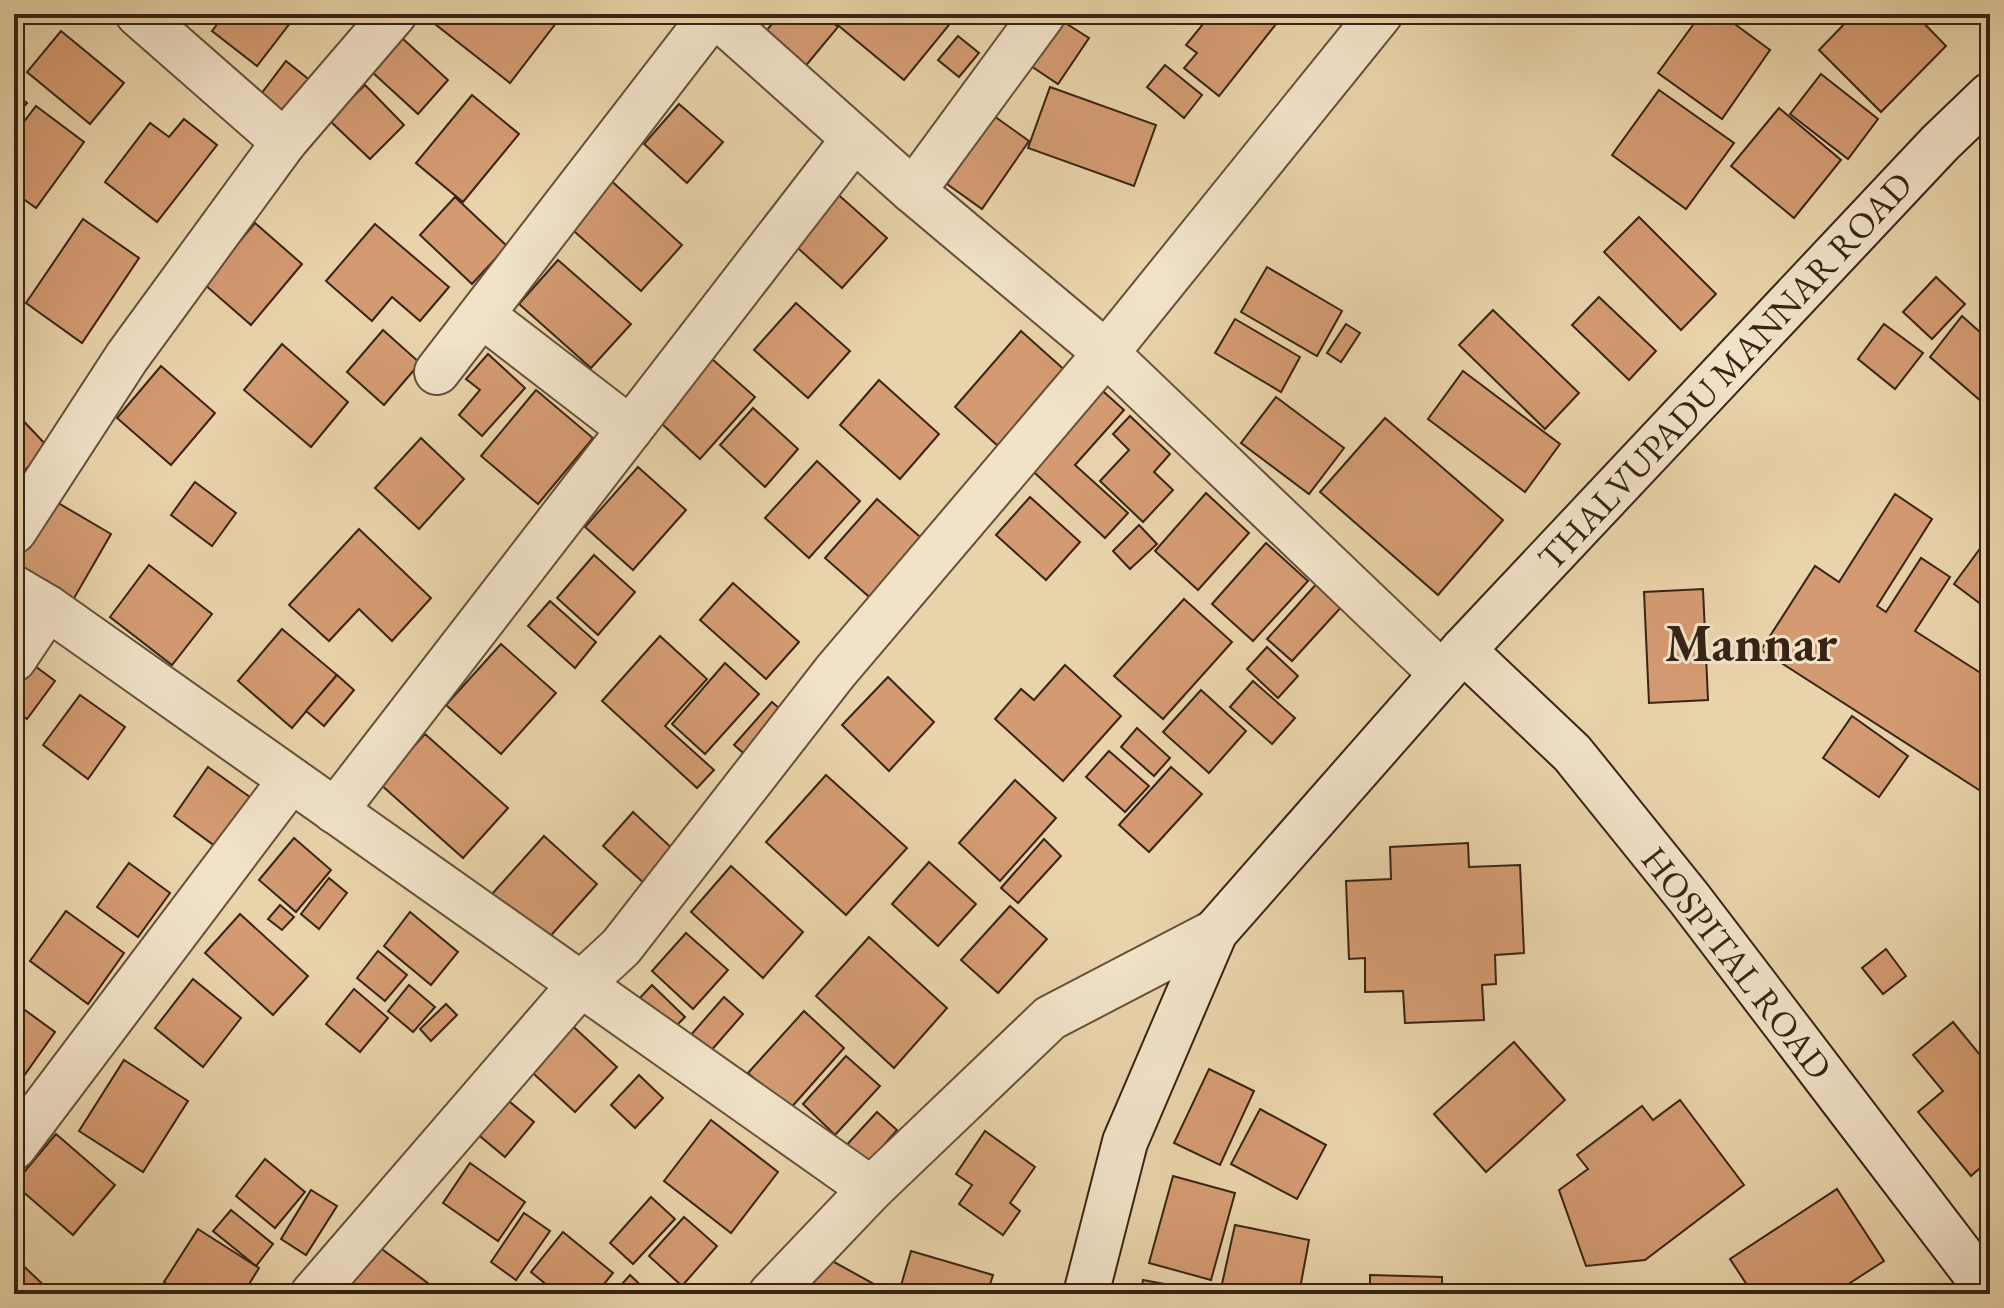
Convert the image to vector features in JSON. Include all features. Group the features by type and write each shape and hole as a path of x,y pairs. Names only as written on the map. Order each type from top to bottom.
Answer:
{"street":[{"path":"138,14 284,142"},
{"path":"14,531 127,357 284,142 394,14"},
{"path":"437,372 714,14"},
{"name":"HOSPITAL ROAD","path":"714,14 913,191 1106,353 1453,662 1572,753 1689,898 1990,1293"},
{"path":"913,191 1043,14"},
{"path":"313,1294 580,985 621,947 835,672 1106,353 1380,14"},
{"name":"THALVUPADU MANNAR ROAD","path":"1215,932 1453,662 1940,143 1990,95"},
{"path":"335,811 854,139"},
{"path":"482,315 630,429"},
{"path":"14,659 31,598 871,1189"},
{"path":"14,1147 291,780"},
{"path":"771,1294 871,1189 1050,1018 1215,932"},
{"path":"1086,1294 1125,1142 1215,932"}],"building":[{"path":"225,14 297,14 257,66 212,31"},
{"path":"428,14 563,14 510,83 426,17"},
{"path":"780,14 822,14 838,27 803,69 762,36"},
{"path":"831,14 936,14 949,25 904,80 828,17"},
{"path":"1211,14 1284,14 1219,96 1184,68 1197,53 1186,45"},
{"path":"1701,14 1721,14 1770,50 1722,119 1658,73"},
{"path":"1854,14 1915,14 1946,46 1881,112 1819,50"},
{"path":"1059,19 1089,38 1058,84 1028,64"},
{"path":"61,31 124,83 90,124 27,72"},
{"path":"958,36 979,53 959,77 938,60"},
{"path":"402,38 448,80 418,114 372,72"},
{"path":"286,61 312,82 284,119 258,98"},
{"path":"1165,65 1202,95 1184,118 1147,87"},
{"path":"1821,74 1878,119 1848,159 1790,114"},
{"path":"365,85 404,125 370,159 329,120"},
{"path":"1050,87 1156,125 1134,186 1028,148"},
{"path":"1659,90 1734,143 1686,209 1612,155"},
{"path":"14,92 27,103 14,118"},
{"path":"472,95 519,134 463,202 416,163"},
{"path":"679,104 723,142 687,183 644,144"},
{"path":"36,106 84,142 36,208 14,192 14,135"},
{"path":"1779,108 1841,160 1794,218 1731,166"},
{"path":"994,116 1029,141 982,209 947,184"},
{"path":"184,119 217,145 157,222 105,182 150,123 169,137"},
{"path":"607,177 682,245 641,291 566,224"},
{"path":"833,190 887,238 842,288 789,240"},
{"path":"455,197 507,246 472,284 420,235"},
{"path":"1639,217 1716,294 1681,330 1604,252"},
{"path":"83,219 139,258 82,343 26,303"},
{"path":"255,223 302,264 251,325 204,284"},
{"path":"375,224 449,287 420,321 392,297 372,321 326,281"},
{"path":"558,260 631,324 591,368 519,304"},
{"path":"1267,267 1342,311 1317,356 1241,312"},
{"path":"1936,277 1965,304 1932,339 1903,312"},
{"path":"1599,297 1656,351 1629,380 1572,325"},
{"path":"796,303 850,351 808,398 754,350"},
{"path":"1493,310 1579,393 1545,429 1459,345"},
{"path":"1962,316 1990,341 1989,408 1930,357"},
{"path":"1235,319 1300,357 1281,392 1215,353"},
{"path":"1346,324 1360,333 1341,362 1327,353"},
{"path":"1884,324 1923,353 1895,389 1858,359"},
{"path":"383,330 420,363 384,405 347,372"},
{"path":"1021,331 1077,381 1010,457 955,407"},
{"path":"282,344 348,402 311,447 244,390"},
{"path":"703,351 755,397 700,459 649,412"},
{"path":"488,354 525,388 482,436 459,415 480,390 466,379"},
{"path":"161,366 215,413 171,465 117,418"},
{"path":"1463,371 1560,444 1525,492 1428,419"},
{"path":"879,380 939,434 900,479 840,425"},
{"path":"1095,384 1124,410 1075,465 1128,513 1105,538 1024,463"},
{"path":"536,390 593,438 538,504 481,456"},
{"path":"1276,397 1344,448 1309,494 1241,443"},
{"path":"753,408 798,449 765,487 720,445"},
{"path":"14,411 48,447 14,481"},
{"path":"1130,416 1170,454 1154,472 1173,490 1143,522 1100,481 1129,450 1113,434"},
{"path":"1385,418 1503,520 1438,595 1320,492"},
{"path":"421,438 464,479 419,529 375,488"},
{"path":"817,461 860,501 809,558 765,518"},
{"path":"638,467 686,510 633,570 585,527"},
{"path":"195,482 236,513 212,546 171,515"},
{"path":"1206,493 1249,533 1198,590 1155,551"},
{"path":"1895,494 1932,519 1877,606 1886,612 1921,558 1950,577 1915,631 1990,679 1990,797 1761,650 1815,566 1839,582"},
{"path":"48,497 111,534 73,600 14,566 14,555"},
{"path":"1030,497 1080,542 1046,580 996,535"},
{"path":"877,499 927,543 875,602 825,558"},
{"path":"1139,525 1157,544 1130,569 1113,551"},
{"path":"359,529 431,598 392,641 359,609 329,641 289,605"},
{"path":"1990,535 1990,611 1954,584"},
{"path":"1266,543 1308,581 1253,641 1212,604"},
{"path":"594,555 635,592 598,635 557,598"},
{"path":"149,565 212,614 172,665 110,617"},
{"path":"1319,581 1344,604 1292,661 1267,639"},
{"path":"733,583 799,642 766,679 700,620"},
{"path":"1703,589 1708,700 1649,703 1644,592"},
{"path":"1184,599 1232,642 1163,719 1114,676"},
{"path":"550,601 596,642 575,668 528,626"},
{"path":"282,629 337,675 292,728 238,681"},
{"path":"660,636 707,679 665,726 714,770 697,788 602,701"},
{"path":"501,644 556,693 501,754 446,705"},
{"path":"1267,647 1298,676 1278,698 1247,669"},
{"path":"31,663 55,681 27,719 14,709 14,685"},
{"path":"725,663 759,694 705,754 672,724"},
{"path":"1065,665 1121,716 1063,781 995,719 1021,689 1034,700"},
{"path":"337,675 354,690 324,726 306,711"},
{"path":"888,677 934,722 889,771 842,725"},
{"path":"1253,681 1295,718 1272,744 1230,707"},
{"path":"1201,690 1246,731 1209,773 1163,732"},
{"path":"80,695 125,727 88,779 43,745"},
{"path":"772,702 787,715 749,758 734,745"},
{"path":"1852,716 1908,756 1879,797 1823,758"},
{"path":"1137,728 1170,758 1154,776 1121,747"},
{"path":"425,734 508,808 463,858 380,784"},
{"path":"1109,751 1149,786 1125,812 1086,777"},
{"path":"208,767 254,800 219,849 174,816"},
{"path":"1171,767 1202,794 1149,852 1119,825"},
{"path":"826,775 907,848 846,915 766,842"},
{"path":"1015,780 1056,818 1000,881 959,843"},
{"path":"633,812 675,851 645,884 603,846"},
{"path":"544,836 597,884 545,942 492,894"},
{"path":"294,838 331,870 296,912 259,880"},
{"path":"1044,839 1061,856 1018,903 1001,888"},
{"path":"1468,843 1469,867 1520,865 1524,953 1495,955 1496,984 1482,985 1484,1020 1405,1023 1403,991 1365,992 1365,958 1349,959 1346,881 1391,879 1390,847"},
{"path":"929,862 976,904 938,946 892,904"},
{"path":"129,863 170,893 138,937 97,907"},
{"path":"731,866 803,932 763,978 691,912"},
{"path":"329,878 347,893 319,929 301,914"},
{"path":"280,905 294,917 282,930 268,919"},
{"path":"1010,906 1047,939 998,993 961,960"},
{"path":"66,911 124,953 88,1004 30,961"},
{"path":"410,912 458,952 431,985 384,946"},
{"path":"240,914 308,976 273,1015 205,953"},
{"path":"686,933 728,970 693,1009 652,971"},
{"path":"869,937 947,1008 894,1068 816,996"},
{"path":"1886,949 1906,976 1883,994 1862,968"},
{"path":"378,951 407,975 385,1001 357,978"},
{"path":"193,979 241,1018 203,1067 155,1028"},
{"path":"409,985 435,1007 413,1032 388,1011"},
{"path":"652,985 685,1017 670,1032 637,1001"},
{"path":"354,989 388,1018 360,1052 326,1024"},
{"path":"724,997 743,1014 709,1053 690,1036"},
{"path":"14,1002 55,1032 14,1090"},
{"path":"446,1004 457,1015 431,1041 420,1029"},
{"path":"804,1011 844,1048 789,1110 748,1073"},
{"path":"564,1018 617,1067 575,1112 522,1063"},
{"path":"1953,1022 1990,1067 1990,1159 1971,1176 1918,1112 1943,1091 1913,1055"},
{"path":"1514,1042 1565,1100 1486,1172 1434,1114"},
{"path":"846,1056 880,1086 835,1135 803,1104"},
{"path":"124,1060 188,1101 143,1172 79,1131"},
{"path":"1209,1069 1254,1091 1220,1165 1174,1143"},
{"path":"639,1075 663,1098 635,1128 611,1105"},
{"path":"504,1097 534,1122 505,1157 475,1132"},
{"path":"1680,1100 1744,1185 1645,1260 1586,1266 1559,1190 1588,1169 1577,1155 1642,1106 1653,1120"},
{"path":"1260,1109 1326,1145 1297,1199 1231,1164"},
{"path":"877,1112 897,1130 863,1169 842,1150"},
{"path":"711,1120 778,1172 731,1233 664,1181"},
{"path":"985,1131 1035,1167 1010,1203 1020,1211 1003,1235 959,1204 972,1185 956,1174"},
{"path":"56,1134 115,1185 73,1235 14,1184"},
{"path":"265,1159 305,1192 275,1228 236,1196"},
{"path":"470,1163 525,1202 498,1241 443,1203"},
{"path":"1173,1176 1235,1193 1211,1280 1149,1263"},
{"path":"1837,1189 1884,1261 1833,1294 1753,1294 1730,1259"},
{"path":"311,1190 337,1206 306,1255 281,1239"},
{"path":"651,1197 675,1219 633,1264 610,1243"},
{"path":"231,1210 273,1244 256,1266 213,1231"},
{"path":"524,1213 550,1231 516,1280 491,1262"},
{"path":"684,1217 717,1246 682,1286 649,1256"},
{"path":"1235,1225 1309,1240 1299,1294 1269,1294 1222,1284"},
{"path":"198,1229 259,1268 243,1294 183,1294 164,1282"},
{"path":"563,1232 613,1273 596,1294 558,1294 531,1272"},
{"path":"375,1244 440,1292 445,1285 457,1294 340,1294"},
{"path":"911,1251 993,1275 987,1294 919,1294 900,1289"},
{"path":"14,1257 52,1293 14,1294"},
{"path":"825,1257 892,1294 805,1294"},
{"path":"630,1275 650,1294 613,1294"},
{"path":"1370,1275 1442,1277 1442,1294 1370,1294"},
{"path":"1143,1280 1198,1290 1198,1294 1141,1294"}],"district":[{"name":"Mannar","path":"1751,642"}]}
